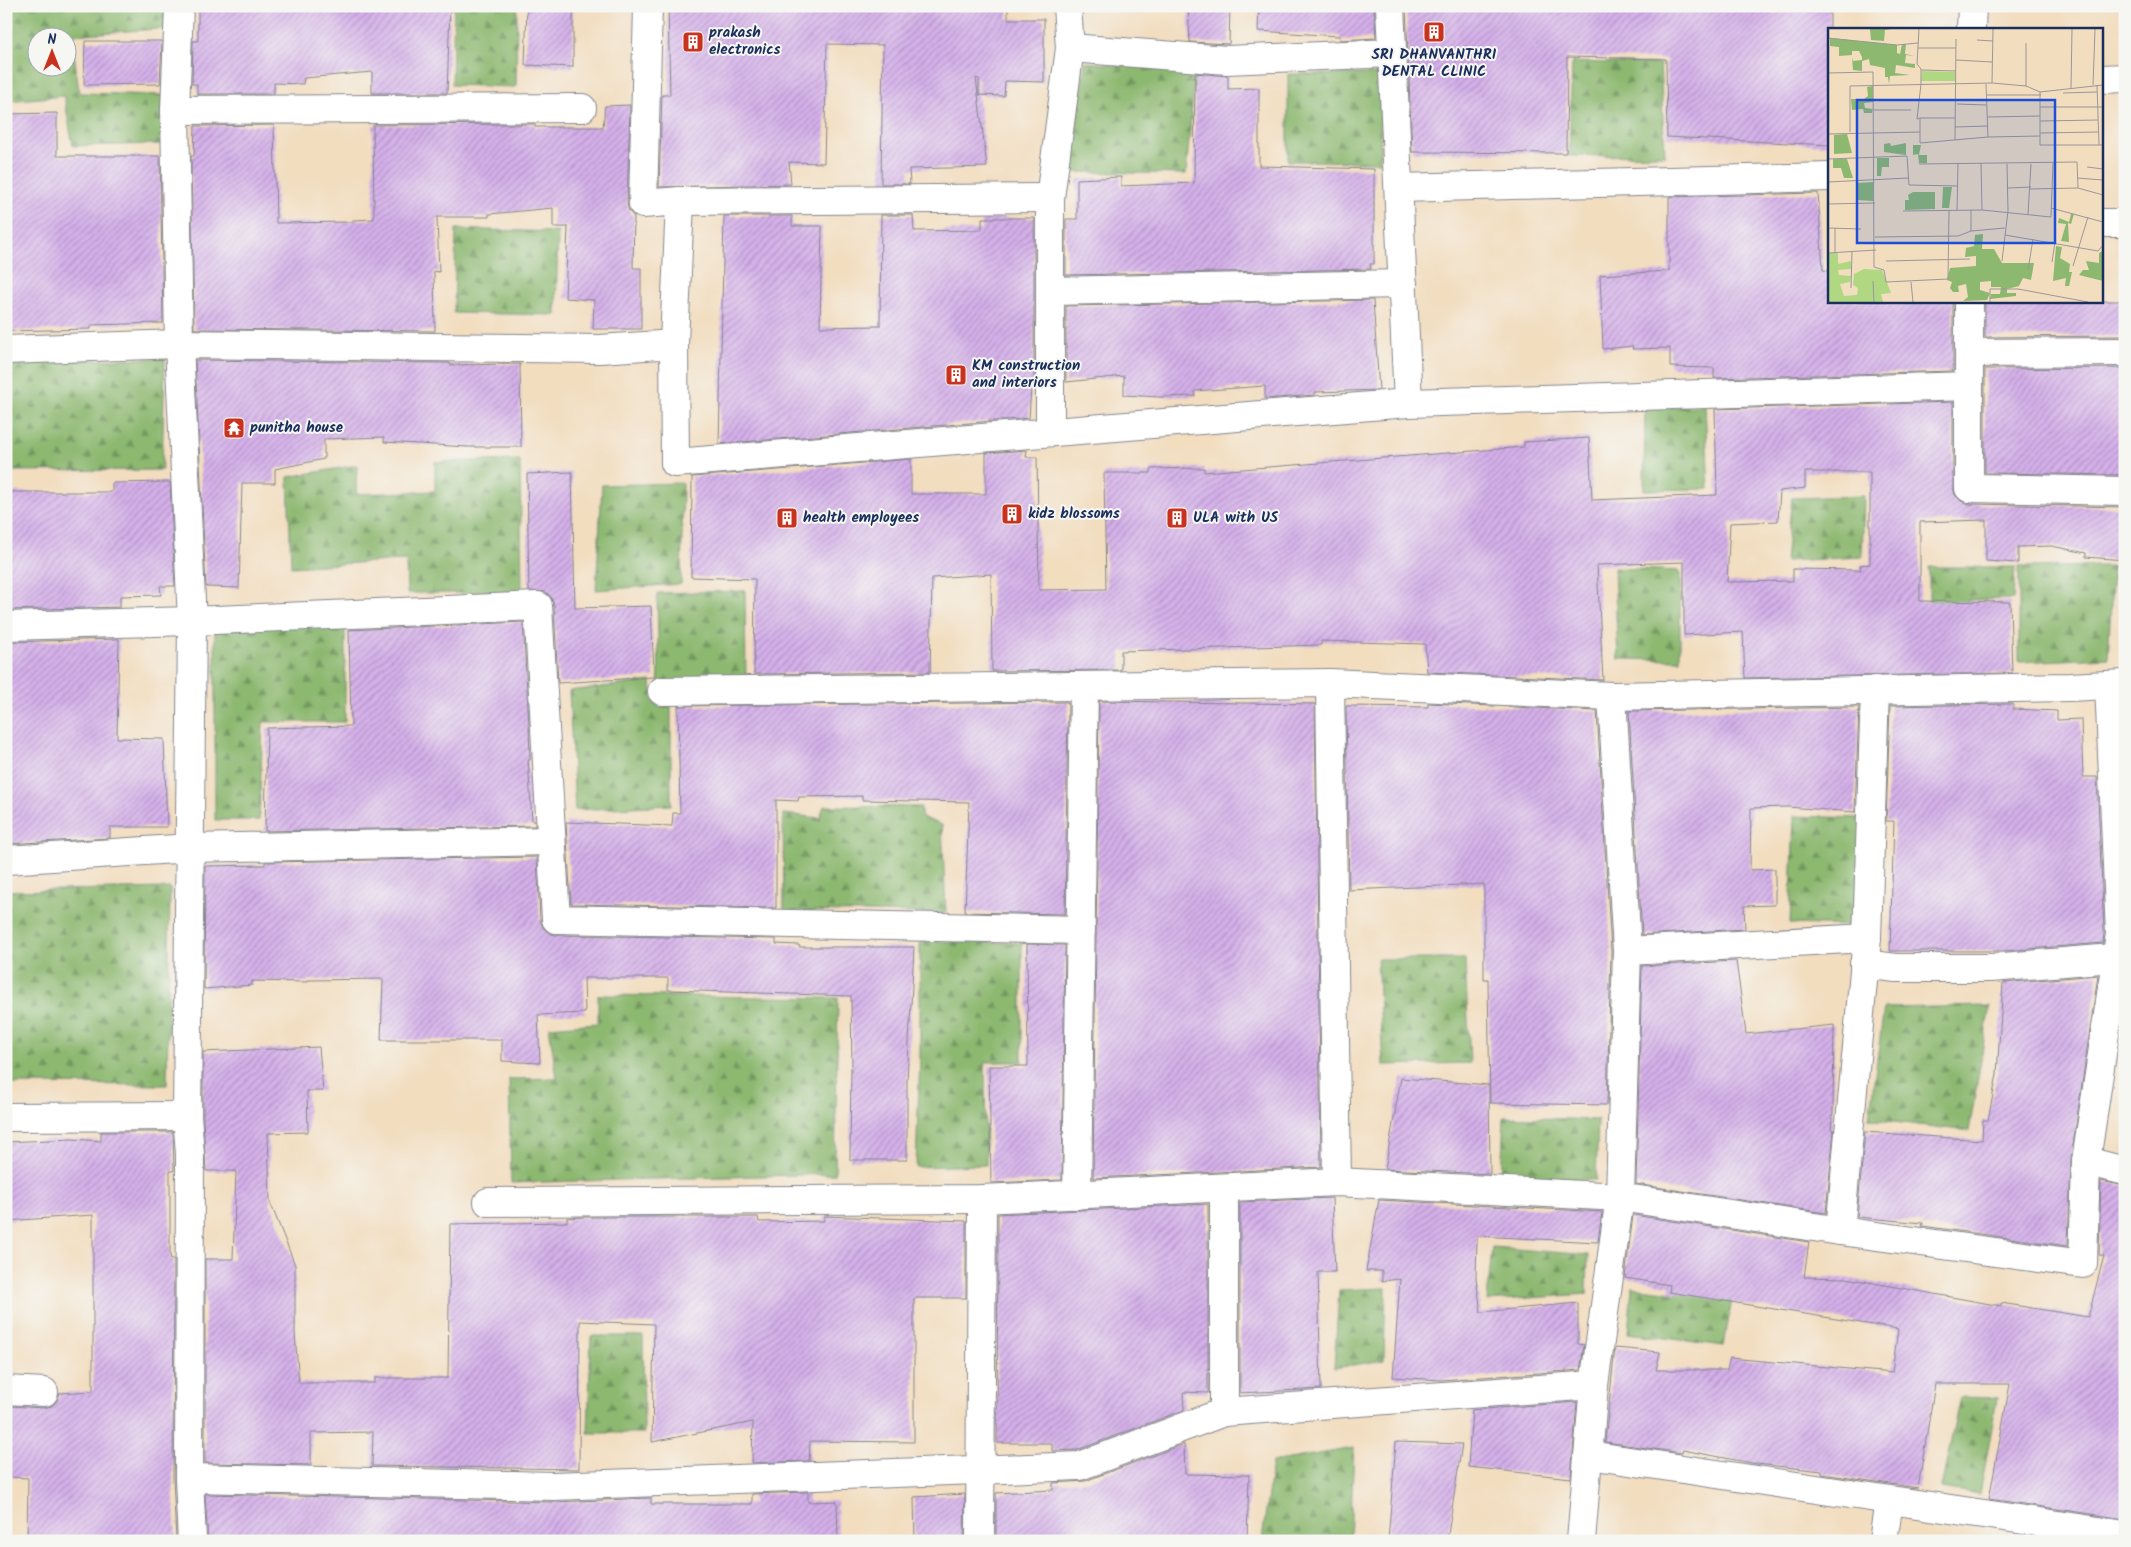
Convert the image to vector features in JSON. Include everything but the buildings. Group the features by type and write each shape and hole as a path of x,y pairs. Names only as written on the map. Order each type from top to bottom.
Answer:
{"street":[{"path":"179,6 175,110 179,344 192,621 187,1116 190,1154 189,1478 192,1541"},
{"path":"648,6 643,204 680,201 1050,198"},
{"path":"1050,432 1050,198 1070,48 1067,6"},
{"path":"1390,6 1408,403"},
{"path":"1971,28 1972,6"},
{"path":"1070,48 1227,60 1391,53"},
{"path":"2104,79 2125,78"},
{"path":"175,110 582,108"},
{"path":"1399,188 1828,177"},
{"path":"680,201 674,344 675,463 1408,403 1970,386"},
{"path":"2104,223 2125,223"},
{"path":"1050,291 1403,284"},
{"path":"1969,302 1970,488 2125,490"},
{"path":"6,350 179,344 600,349 674,344"},
{"path":"1969,353 2125,352"},
{"path":"6,626 192,621 538,606 550,841 556,919 1080,930"},
{"path":"1330,683 1338,1182"},
{"path":"488,1202 982,1199 1338,1182 1620,1197 1840,1231 2083,1264 2086,1161 2121,957 2117,684 1612,696 1330,683 662,691"},
{"path":"1077,1195 1084,686"},
{"path":"1840,1231 1867,938 1875,690"},
{"path":"1581,1541 1594,1385 1620,1197 1627,951 1612,696"},
{"path":"6,860 191,848 550,841"},
{"path":"1627,951 1867,938"},
{"path":"1864,964 1896,968 1991,968 2121,957"},
{"path":"6,1117 187,1116"},
{"path":"2086,1161 2125,1171"},
{"path":"1224,1188 1224,1412"},
{"path":"980,1541 982,1199"},
{"path":"189,1478 554,1486 1080,1466 1224,1412 1594,1385"},
{"path":"6,1390 44,1392"},
{"path":"1589,1456 2125,1535"},
{"path":"1883,1541 1890,1501"}],"green space":[{"path":"6,6 171,6 171,28 78,35 78,28 28,28 28,78 77,78 79,93 163,95 161,144 73,146 64,96 6,101"},
{"path":"454,6 517,6 516,87 452,85"},
{"path":"1085,62 1195,72 1186,174 1070,172"},
{"path":"1572,62 1660,64 1665,155 1569,156"},
{"path":"1288,74 1382,74 1380,162 1288,161"},
{"path":"456,229 558,232 556,315 454,313"},
{"path":"165,358 162,470 6,471 6,362"},
{"path":"1705,405 1709,489 1644,490 1645,409"},
{"path":"520,460 522,593 407,593 406,560 291,567 288,477 357,465 356,494 435,491 435,462"},
{"path":"683,483 681,584 596,590 602,485"},
{"path":"1864,496 1862,557 1785,561 1792,498"},
{"path":"2113,566 2108,658 2019,662 2019,567"},
{"path":"1929,567 2015,567 2013,599 1967,600 1966,663 1929,661"},
{"path":"1614,568 1680,571 1680,660 1618,659"},
{"path":"745,591 746,685 659,686 657,593"},
{"path":"345,623 345,722 263,722 259,820 215,820 215,630"},
{"path":"651,681 653,703 671,702 671,805 575,810 569,691"},
{"path":"824,806 921,807 921,817 942,825 946,913 784,911 783,814 820,818"},
{"path":"1794,816 1864,818 1856,926 1790,924"},
{"path":"170,888 167,1085 6,1084 6,891"},
{"path":"920,941 1022,943 1022,1062 985,1062 986,1165 916,1167 920,1056"},
{"path":"1377,959 1465,959 1470,1063 1383,1065"},
{"path":"598,995 838,998 835,1174 511,1183 509,1079 557,1078 549,1027 598,1023"},
{"path":"1990,1006 1969,1131 1869,1119 1884,1008"},
{"path":"1504,1117 1598,1120 1596,1180 1501,1176"},
{"path":"1492,1247 1588,1255 1587,1294 1487,1301"},
{"path":"1632,1287 1732,1299 1724,1346 1628,1333"},
{"path":"1386,1288 1384,1360 1334,1368 1339,1290"},
{"path":"591,1336 643,1336 644,1433 588,1433"},
{"path":"1960,1397 1997,1398 1980,1494 1941,1488"},
{"path":"1354,1448 1350,1541 1262,1541 1272,1462"}],"place":[{"name":"SRI DHANVANTHRI DENTAL CLINIC","path":"1434,32"},
{"name":"prakash electronics","path":"693,42"},
{"name":"KM construction and interiors","path":"956,375"},
{"name":"punitha house","path":"234,428"},
{"name":"kidz blossoms","path":"1012,514"},
{"name":"health employees","path":"787,518"},
{"name":"ULA with US","path":"1177,518"}]}
